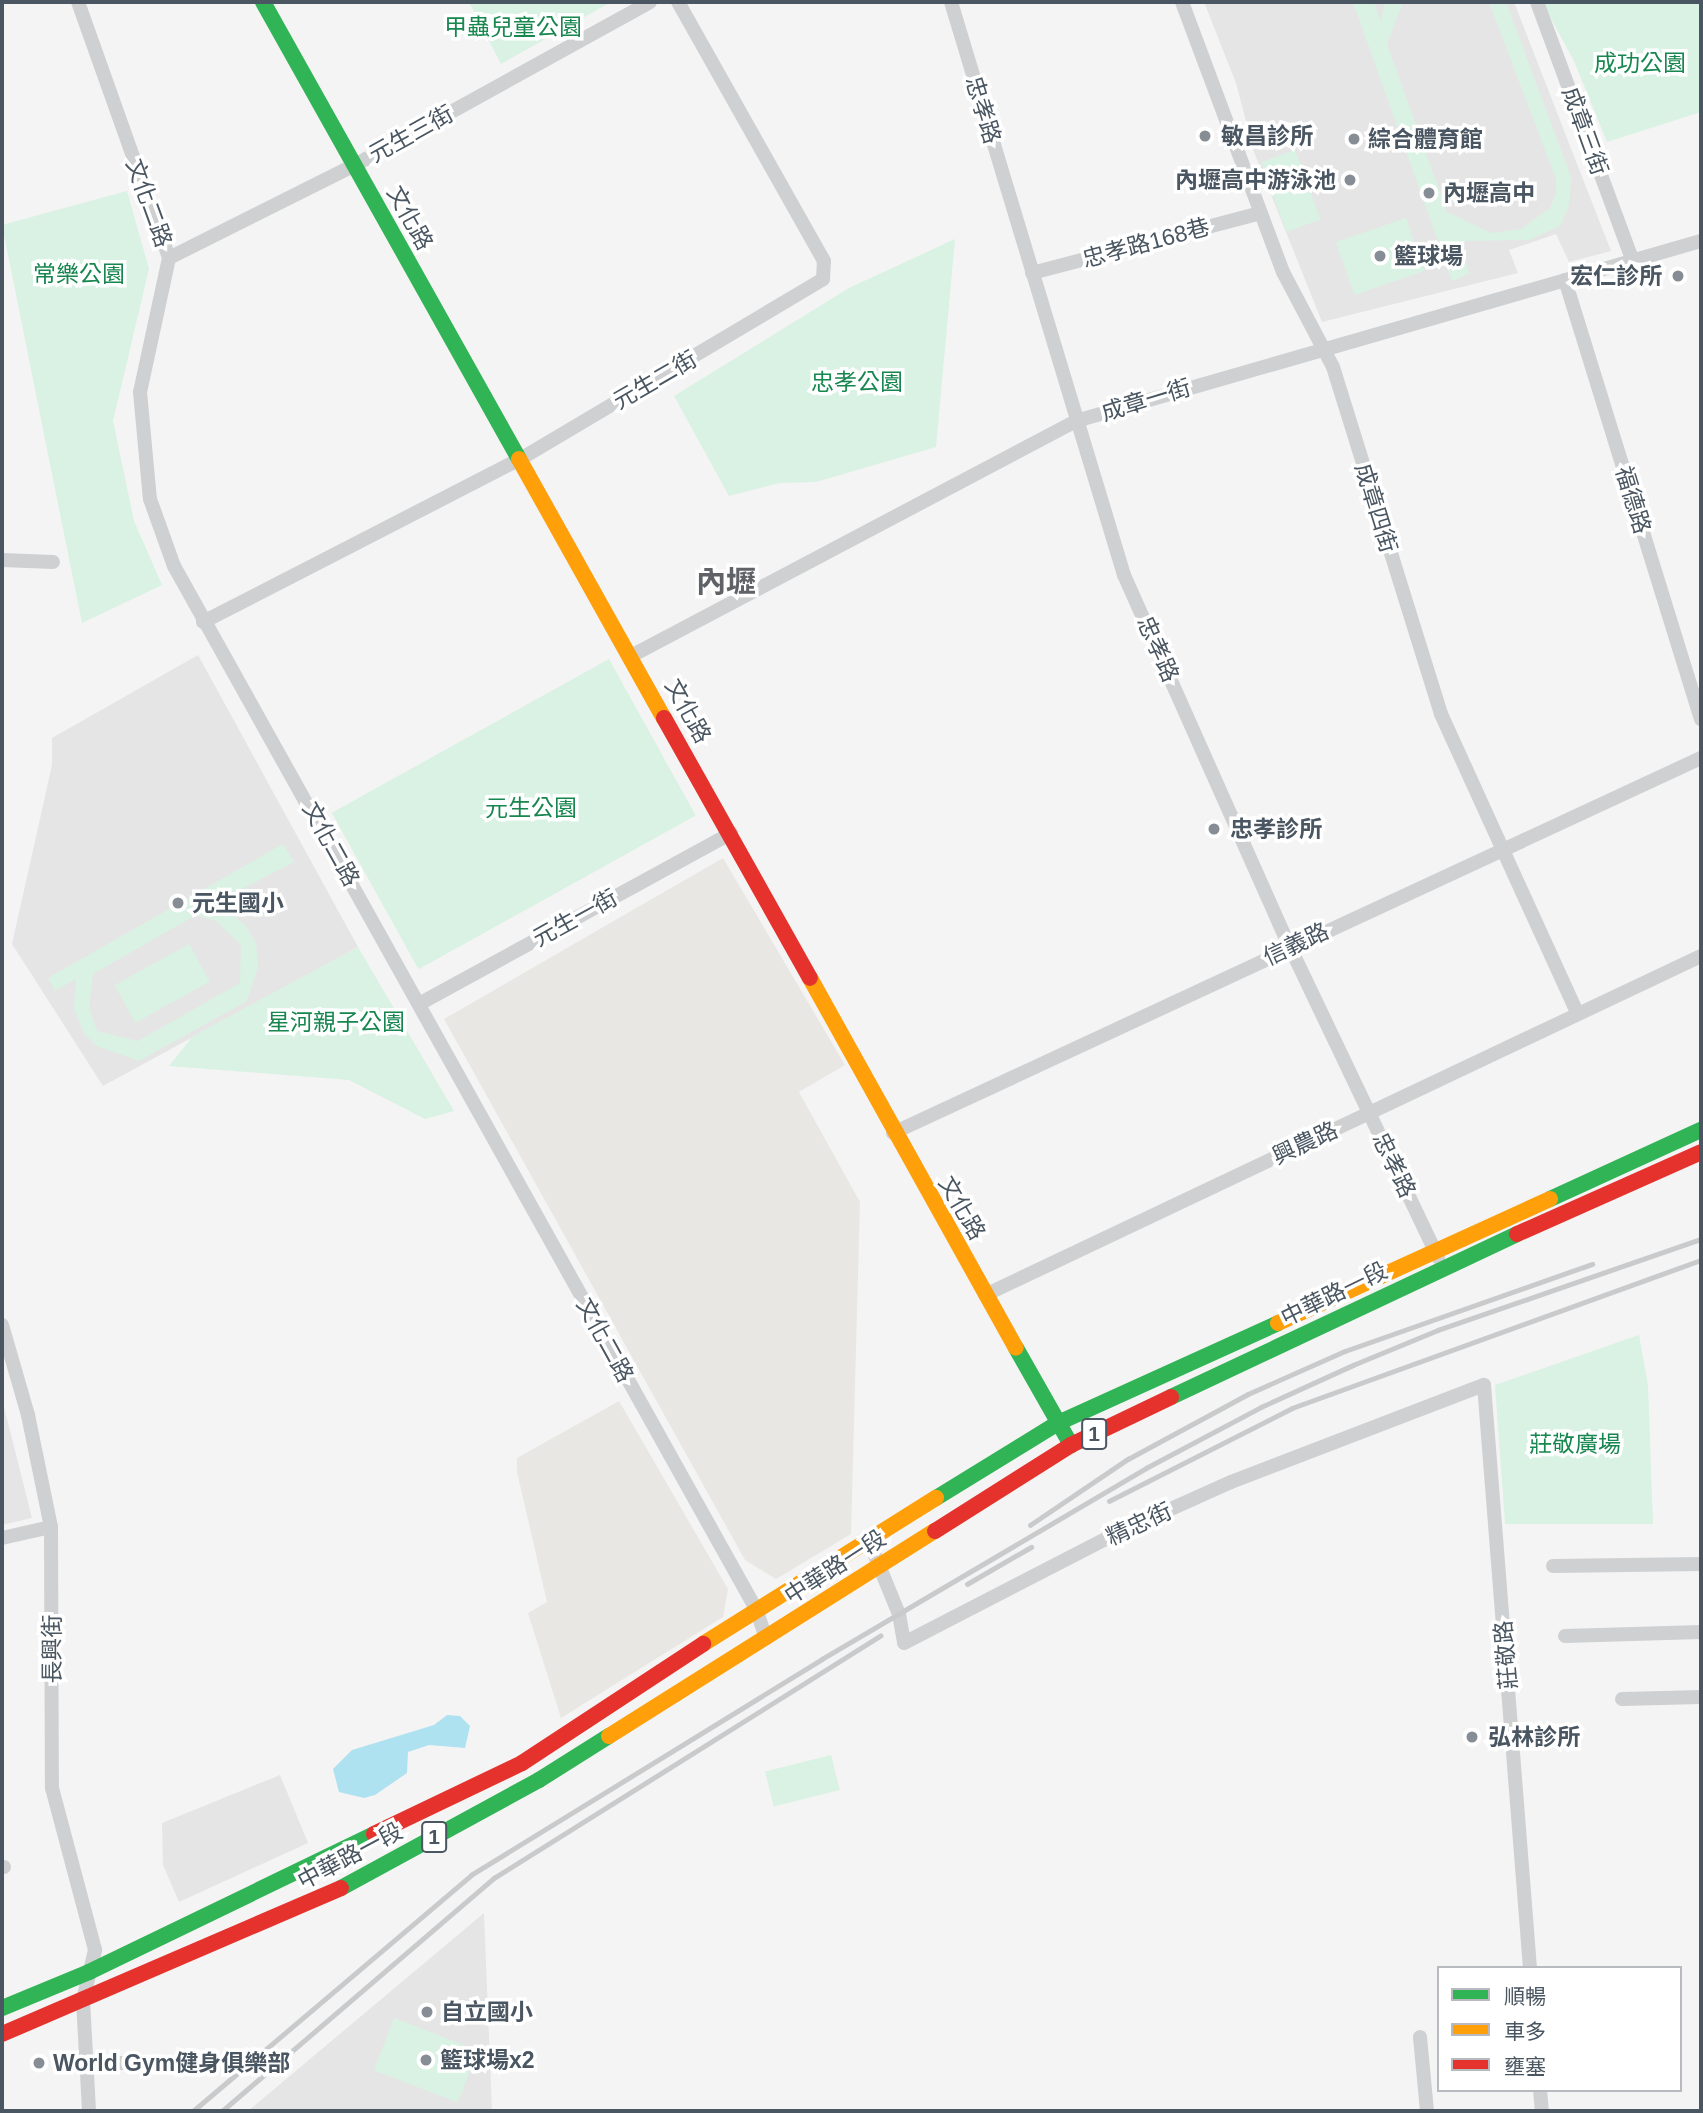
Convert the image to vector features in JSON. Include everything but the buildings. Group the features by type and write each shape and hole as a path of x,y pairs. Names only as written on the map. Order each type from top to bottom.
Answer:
{"main road":[{"name":"文化路","path":"263,2 465,365 522,458 731,833 893,1133 1071,1445"},
{"name":"中華路一段","path":"2,2008 89,1972 522,1763 756,1609 1058,1423 1701,1130"},
{"name":"中華路一段","path":"2,2034 313,1903 539,1780 1071,1445 1443,1267 1701,1152"}],"street":[{"name":"文化二路","path":"78,2 169,258 140,392 150,499 174,566 203,622 328,836 756,1609 766,1638"},
{"name":"元生三街","path":"169,258 355,165 650,2"},
{"name":"元生二街","path":"203,622 522,458 823,279 824,261 678,2"},
{"name":"忠孝路","path":"951,2 1124,575 1290,947 1443,1267"},
{"name":"成章四街","path":"1182,2 1283,272 1333,367 1441,714 1500,849 1577,1013"},
{"name":"成章三街","path":"1537,2 1633,261"},
{"name":"忠孝路168巷","path":"1032,273 1260,213"},
{"name":"成章一街","path":"631,656 1076,421 1321,347 1701,241"},
{"name":"福德路","path":"1565,280 1701,719"},
{"path":"2,559 53,562"},
{"name":"信義路","path":"893,1133 1701,758"},
{"name":"元生一街","path":"419,1004 731,833"},
{"name":"興農路","path":"985,1295 1577,1013 1701,957"},
{"name":"長興街","path":"2,1325 28,1415 51,1527 52,1788 95,1950 83,2000 89,2111"},
{"name":"精忠街","path":"869,1541 899,1614 904,1643 1113,1535 1219,1487 1484,1385"},
{"name":"莊敬路","path":"1484,1385 1530,1966"},
{"path":"2,1538 51,1527"},
{"path":"1553,1566 1701,1564"},
{"path":"1565,1636 1701,1632"},
{"path":"1622,1699 1701,1697"},
{"path":"1420,2037 1427,2111"},
{"path":"87,2063 179,2063"},
{"path":"1540,2092 1542,2111"}],"shaded area":[{"name":"內壢高中","path":"1204,2 1514,2 1611,251 1569,262 1556,234 1509,250 1518,273 1322,322 1254,152 1236,83"},
{"name":"元生國小","path":"198,655 358,947 103,1086 12,944 52,765 52,738"},
{"path":"723,858 845,1065 799,1092 860,1202 851,1534 776,1579 745,1560 444,1019"},
{"path":"2,1399 32,1518 2,1525"},
{"path":"619,1401 728,1589 723,1617 561,1718 528,1613 547,1602 517,1472 517,1458"},
{"path":"280,1775 308,1843 179,1902 163,1865 162,1823"},
{"name":"自立國小","path":"484,1913 492,2111 248,2111"}],"green space":[{"name":"甲蟲兒童公園","path":"469,2 611,2 501,64"},
{"path":"1353,2 1374,2 1381,22 1385,2 1403,2 1387,44 1447,212 1491,233 1521,229 1550,208 1556,194 1556,179 1489,2 1506,2 1571,177 1569,205 1560,226 1529,240 1460,241 1469,274 1452,281"},
{"name":"成功公園","path":"1542,2 1701,2 1701,112 1607,142 1574,61"},
{"path":"1295,150 1320,220 1286,232 1261,162"},
{"name":"常樂公園","path":"127,191 149,269 113,421 134,521 162,585 82,623 2,225"},
{"name":"籃球場","path":"1406,218 1424,271 1354,295 1336,242"},
{"name":"忠孝公園","path":"955,239 936,447 816,482 779,483 729,496 674,396 849,288"},
{"name":"元生公園","path":"609,659 696,816 419,969 332,813"},
{"path":"283,844 294,862 211,905 228,911 245,925 256,944 258,967 247,1001 139,1061 97,1046 84,1034 74,1008 76,979 55,991 48,978","holes":["196,915 216,921 241,945 240,983 138,1041 97,1031 89,1007 93,974"]},
{"path":"189,944 210,982 136,1023 115,985"},
{"name":"星河親子公園","path":"358,947 454,1111 425,1119 349,1080 169,1066 193,1036"},
{"name":"莊敬廣場","path":"1639,1335 1648,1385 1653,1524 1505,1524 1495,1385"},
{"path":"831,1755 840,1790 774,1806 765,1771"},
{"name":"籃球場x2","path":"394,2018 478,2050 458,2103 374,2070"}],"water":[{"path":"447,1715 460,1716 470,1726 465,1748 429,1745 408,1752 407,1773 375,1795 364,1798 339,1792 333,1769 352,1750 434,1725"}],"railway":[{"path":"193,2111 471,1875 822,1659 1146,1468 1261,1407 1353,1365 1438,1330 1701,1239"},
{"path":"1109,1501 1292,1408 1701,1260"},
{"path":"1030,1525 1128,1459 1248,1394 1345,1351 1592,1264"},
{"path":"967,1584 1031,1547"},
{"path":"222,2111 494,1878 880,1636"}],"traffic: fast":[{"path":"263,2 519,459"},
{"path":"1550,1199 1701,1130"},
{"path":"1171,1397 1517,1234"},
{"path":"936,1498 1058,1423 1278,1323"},
{"path":"1016,1348 1071,1445"},
{"path":"341,1888 539,1780 609,1736"},
{"path":"2,2008 89,1972 374,1834"}],"traffic: slow":[{"path":"519,459 664,718"},
{"path":"810,978 1016,1348"},
{"path":"1278,1323 1550,1199"},
{"path":"703,1644 936,1498"},
{"path":"609,1736 935,1531"}],"traffic: jam":[{"path":"664,718 810,978"},
{"path":"1517,1234 1701,1152"},
{"path":"935,1531 1071,1445 1171,1397"},
{"path":"374,1834 522,1763 703,1644"},
{"path":"2,2034 341,1888"}],"place":[{"name":"敏昌診所","path":"1205,136"},
{"name":"綜合體育館","path":"1354,139"},
{"name":"內壢高中游泳池","path":"1350,180"},
{"name":"內壢高中","path":"1429,193"},
{"name":"籃球場","path":"1380,256"},
{"name":"宏仁診所","path":"1678,276"},
{"name":"忠孝診所","path":"1214,829"},
{"name":"元生國小","path":"178,903"},
{"name":"弘林診所","path":"1472,1737"},
{"name":"自立國小","path":"427,2012"},
{"name":"籃球場x2","path":"426,2060"},
{"name":"World Gym健身俱樂部","path":"39,2063"}],"district":[{"name":"內壢","path":"726,582"}]}
